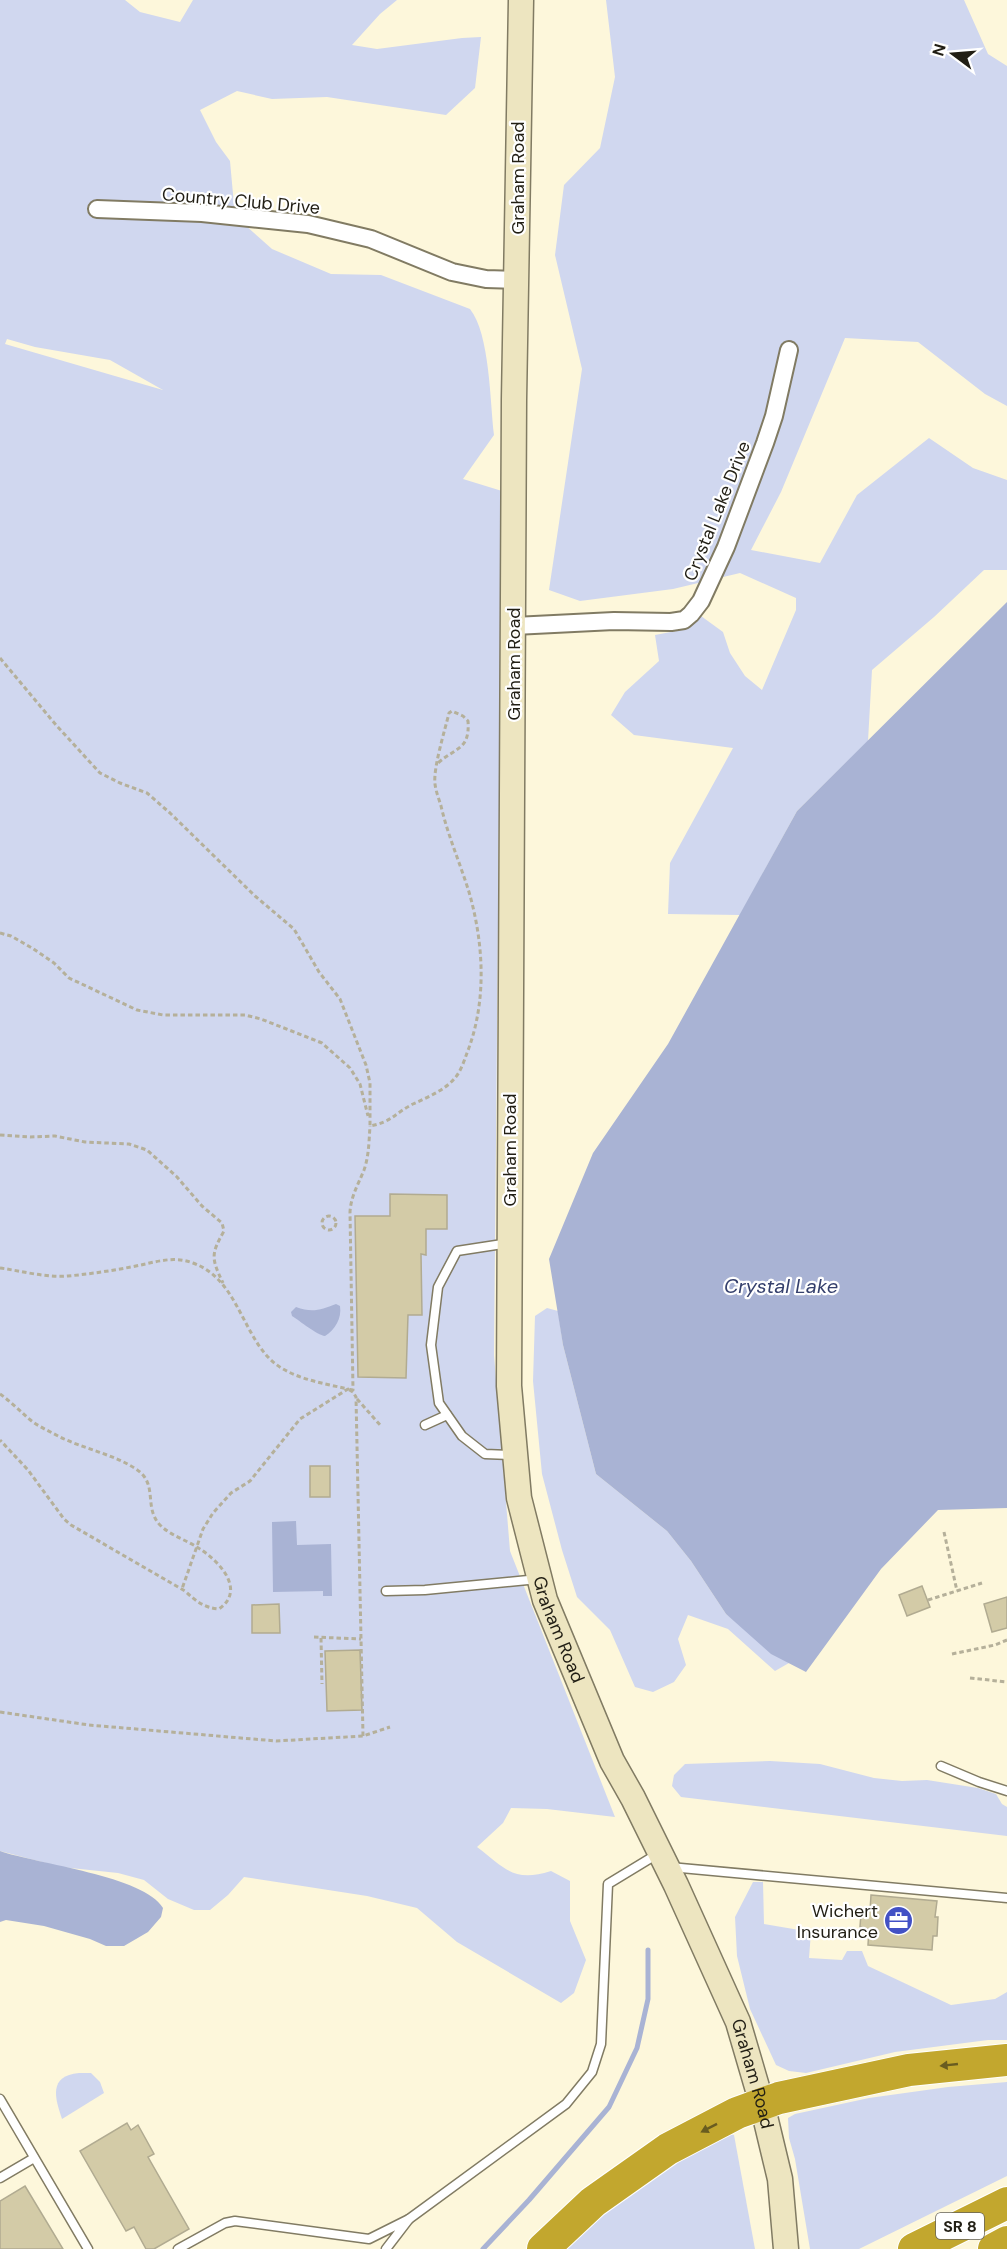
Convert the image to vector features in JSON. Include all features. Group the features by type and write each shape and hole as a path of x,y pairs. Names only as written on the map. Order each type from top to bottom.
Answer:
{"highway":[{"path":"543,2249 593,2202 668,2149 737,2113 779,2098 909,2070 1007,2060"},
{"name":"SR 8","path":"914,2249 1007,2203"},
{"name":"SR 8","path":"994,2249 1007,2242"}],"main road":[{"name":"Graham Road","path":"521,0 518,104 509,1243 509,1386 519,1498 545,1600 612,1761 663,1859 738,2022 762,2104 780,2179 786,2249"}],"street":[{"name":"Country Club Drive","path":"97,209 202,213 308,224 371,239 452,272 486,279 517,280"},
{"name":"Crystal Lake Drive","path":"514,626 614,621 671,622 684,620 691,614 701,601 726,547 765,443 776,408 789,350"}],"lane":[{"path":"509,1243 457,1251 438,1287 431,1345 439,1403 462,1436 485,1454 515,1455"},
{"path":"425,1425 447,1415"},
{"path":"386,1591 425,1590 540,1579"},
{"path":"941,1767 1007,1791"},
{"path":"178,2249 225,2223 235,2221 286,2226 369,2239 409,2219 566,2104 592,2072 602,2044 608,1884 663,1859 1007,1898"},
{"path":"0,2099 88,2249"},
{"path":"0,2178 34,2158"},
{"path":"386,2249 409,2219"}],"path":[{"path":"0,658 100,773 147,793 255,896 294,929 319,972 340,999 366,1065 370,1083 369,1148 365,1168 351,1197 350,1212 353,1390 300,1376 268,1358 224,1284 213,1257 215,1245 224,1231 222,1223 147,1150 129,1144 85,1142 55,1136 0,1135"},
{"path":"370,1126 385,1123 409,1106 436,1092 456,1076 470,1045 478,1019 481,954 479,937 468,891 434,782 438,763 449,713 458,712 468,721 466,741 461,748 438,763"},
{"path":"0,933 11,936 32,948 54,963 69,978 138,1010 163,1015 245,1015 322,1042 350,1068 360,1084 370,1126"},
{"path":"330,1215 337,1222 334,1229 327,1230 323,1227 321,1223 325,1216 330,1215"},
{"path":"0,1268 66,1276 143,1265 169,1258 195,1263 224,1284"},
{"path":"348,1389 381,1426"},
{"path":"182,1589 203,1529 213,1513 231,1493 250,1481 300,1419 348,1389"},
{"path":"0,1394 28,1418 49,1431 136,1469 149,1482 152,1510 161,1526 214,1560 231,1587 230,1599 219,1610 200,1605 182,1589 64,1519 28,1470 0,1440"},
{"path":"356,1398 363,1736"},
{"path":"944,1532 957,1591"},
{"path":"928,1600 982,1583"},
{"path":"314,1636 361,1639"},
{"path":"321,1638 322,1684"},
{"path":"952,1654 995,1645 1007,1640"},
{"path":"970,1678 1007,1683"},
{"path":"0,1712 89,1725 276,1741 363,1736 390,1727"}],"shaded area":[{"path":"0,0 125,0 140,12 180,22 193,0 397,0 380,14 352,45 377,49 481,37 475,88 446,115 327,97 272,99 237,91 200,110 216,142 230,161 235,216 272,249 331,274 381,275 470,309 482,335 494,435 463,479 502,491 494,1355 510,1551 615,1817 547,1809 511,1808 503,1823 477,1847 503,1867 518,1874 538,1874 551,1871 570,1881 570,1921 586,1960 574,1993 561,2003 457,1942 417,1908 367,1896 244,1877 210,1910 194,1910 168,1899 144,1880 118,1873 61,1867 0,1851","holes":["7,339 35,347 110,360 163,390 5,344"]},
{"path":"606,0 964,0 988,54 1007,66 1007,406 985,394 918,342 845,338 781,492 751,550 820,563 857,495 929,438 973,468 1007,480 1007,570 984,570 872,670 868,741 797,811 740,915 668,914 670,863 733,748 634,735 611,715 625,692 659,661 655,635 676,631 701,616 723,632 730,653 745,676 762,690 796,610 796,598 740,573 673,589 580,601 549,590 582,369 555,255 564,185 600,148 615,77"},
{"path":"547,1308 558,1311 563,1345 596,1474 667,1531 691,1561 726,1614 789,1663 775,1671 728,1629 688,1615 678,1639 686,1665 674,1682 653,1692 635,1687 610,1630 577,1597 542,1474 533,1381 535,1316"},
{"path":"770,1761 820,1764 874,1778 902,1781 927,1780 978,1788 996,1794 1002,1804 1007,1807 1007,1836 681,1797 672,1786 674,1775 685,1764"},
{"path":"753,1882 763,1882 764,1924 811,1932 809,1958 842,1960 847,1951 862,1951 868,1966 951,2005 995,1999 1007,1992 1007,2040 988,2040 895,2052 806,2073 789,2071 776,2065 750,2009 737,1956 735,1917"},
{"path":"79,2073 91,2073 100,2082 104,2093 62,2119 56,2096 58,2083 62,2078"},
{"path":"1007,2082 1007,2176 859,2249 810,2249 795,2159 789,2138 788,2118 795,2114 869,2098 948,2087"},
{"path":"729,2134 734,2135 755,2249 557,2249 630,2186"}],"water":[{"name":"Crystal Lake","path":"1007,602 1007,1508 938,1510 881,1569 806,1672 771,1654 726,1614 691,1561 667,1531 596,1474 563,1345 549,1259 593,1153 668,1044 797,811"},
{"path":"336,1304 340,1306 339,1319 335,1327 325,1336 313,1331 292,1316 291,1312 296,1307 316,1310"},
{"path":"296,1521 297,1545 331,1544 332,1596 323,1596 323,1591 273,1592 272,1522"},
{"path":"0,1851 89,1872 135,1887 152,1897 163,1908 161,1917 148,1932 124,1946 106,1946 44,1926 6,1920 0,1922"}],"building":[{"path":"390,1194 447,1195 447,1229 426,1229 426,1255 421,1254 422,1315 408,1315 406,1378 358,1377 355,1216 390,1216"},
{"path":"310,1466 330,1466 330,1497 310,1497"},
{"path":"922,1586 930,1607 907,1616 899,1595"},
{"path":"1007,1597 1007,1628 992,1632 984,1604"},
{"path":"279,1604 280,1633 252,1633 252,1605"},
{"path":"360,1650 362,1710 327,1711 325,1651"},
{"path":"871,1895 937,1901 935,1917 938,1917 937,1936 933,1936 932,1950 868,1945 869,1929 860,1927 861,1913 870,1911"},
{"path":"127,2123 131,2130 138,2125 154,2154 148,2157 189,2229 154,2249 146,2249 134,2227 126,2231 80,2151"},
{"path":"25,2186 63,2249 0,2249 0,2201"}],"waterway":[{"path":"483,2249 529,2200 609,2107 637,2048 648,1999 648,1950"}],"place":[{"name":"Wichert Insurance","path":"899,1921"}]}
